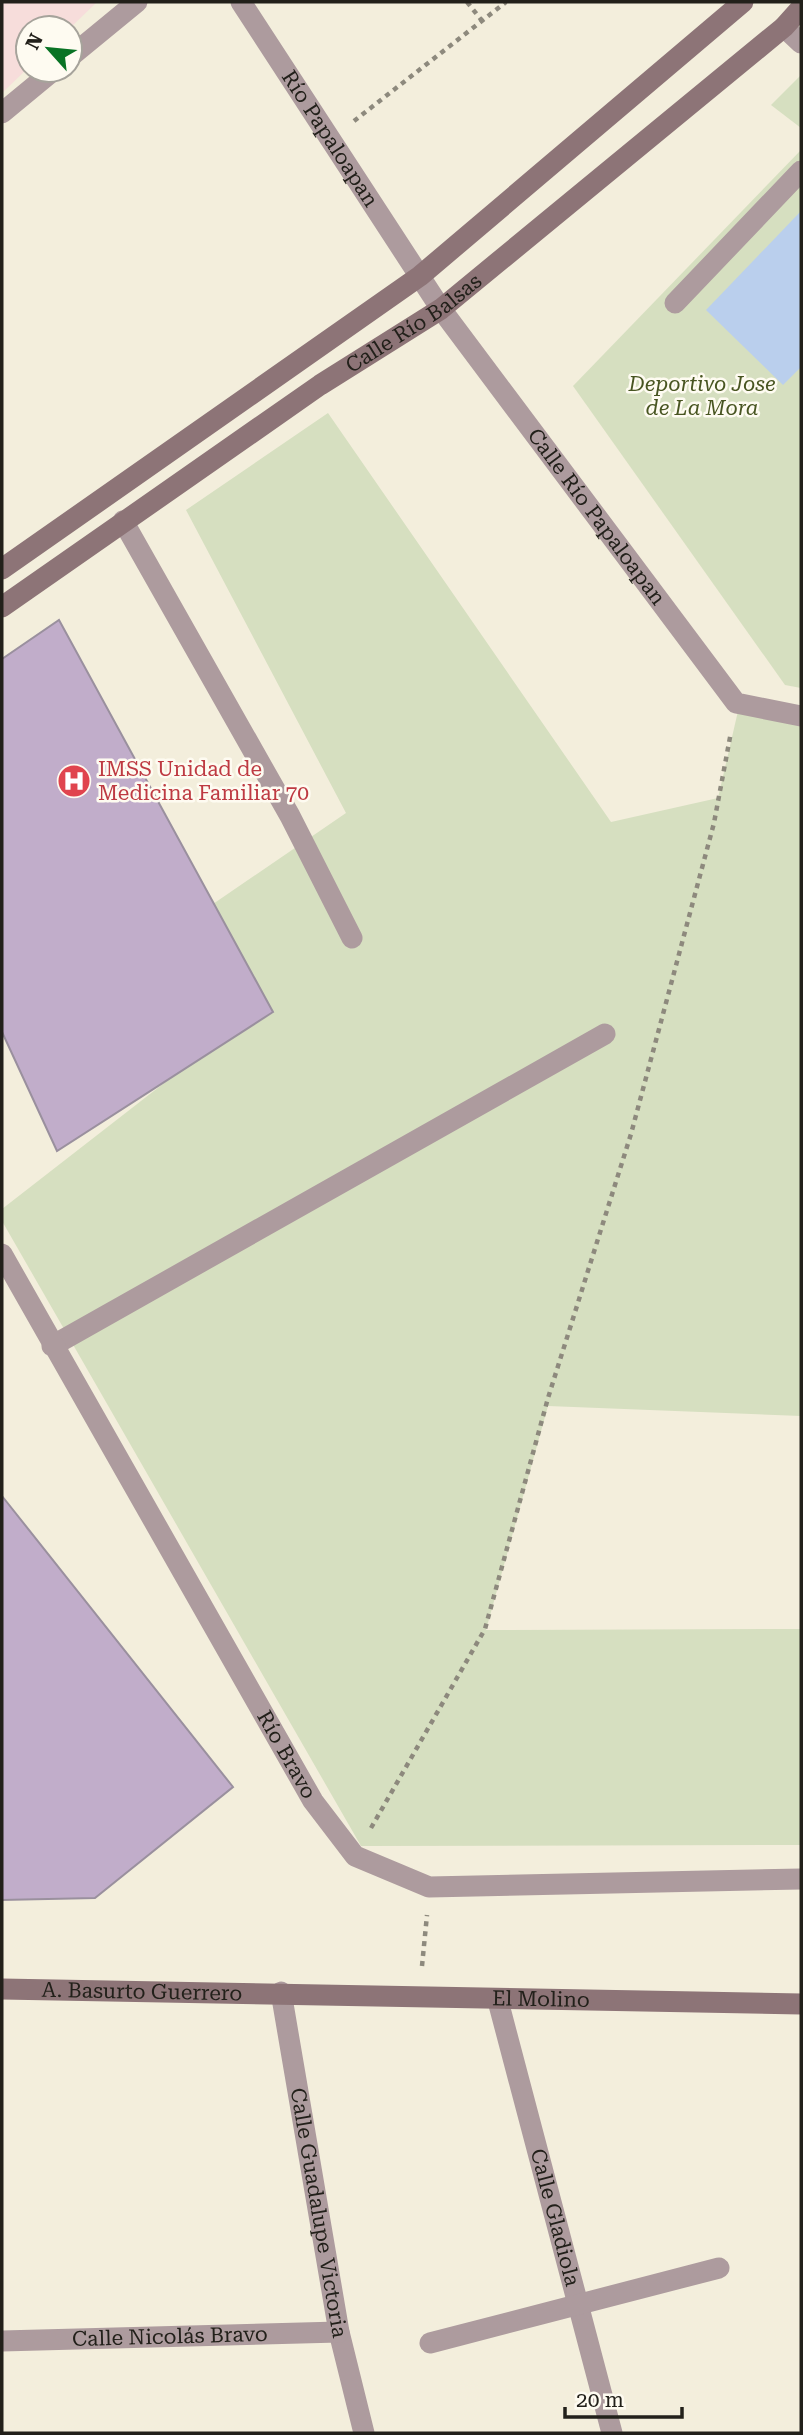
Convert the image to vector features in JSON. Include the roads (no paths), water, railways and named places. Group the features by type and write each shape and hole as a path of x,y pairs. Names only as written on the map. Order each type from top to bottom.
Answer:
{"street":[{"path":"84,46 137,2"},
{"name":"Río Papaloapan","path":"241,2 329,141 420,276"},
{"name":"Calle Río Balsas","path":"2,569 420,276 743,2"},
{"name":"Calle Río Balsas","path":"2,607 320,385 441,309 784,27 801,8"},
{"path":"784,27 801,43"},
{"path":"2,113 37,84"},
{"path":"675,303 801,171"},
{"name":"Calle Río Papaloapan","path":"420,276 441,309 736,703 801,716"},
{"path":"123,521 290,816 352,939"},
{"path":"52,1346 605,1034"},
{"name":"Río Bravo","path":"2,1254 313,1801 355,1856 429,1886 801,1878"},
{"name":"A. Basurto Guerrero","path":"2,1989 281,1992"},
{"name":"El Molino","path":"281,1992 498,2001 801,2004"},
{"name":"Calle Guadalupe Victoria","path":"281,1992 339,2332 364,2433"},
{"name":"Calle Gladiola","path":"498,2001 612,2433"},
{"path":"430,2343 719,2268"},
{"name":"Calle Nicolás Bravo","path":"2,2341 339,2332"}],"water":[{"path":"801,211 801,367 783,385 706,310"}],"place":[{"name":"IMSS Unidad de Medicina Familiar 70","path":"74,781"}],"park label":[{"name":"Deportivo Jose de La Mora","path":"702,396"}]}
